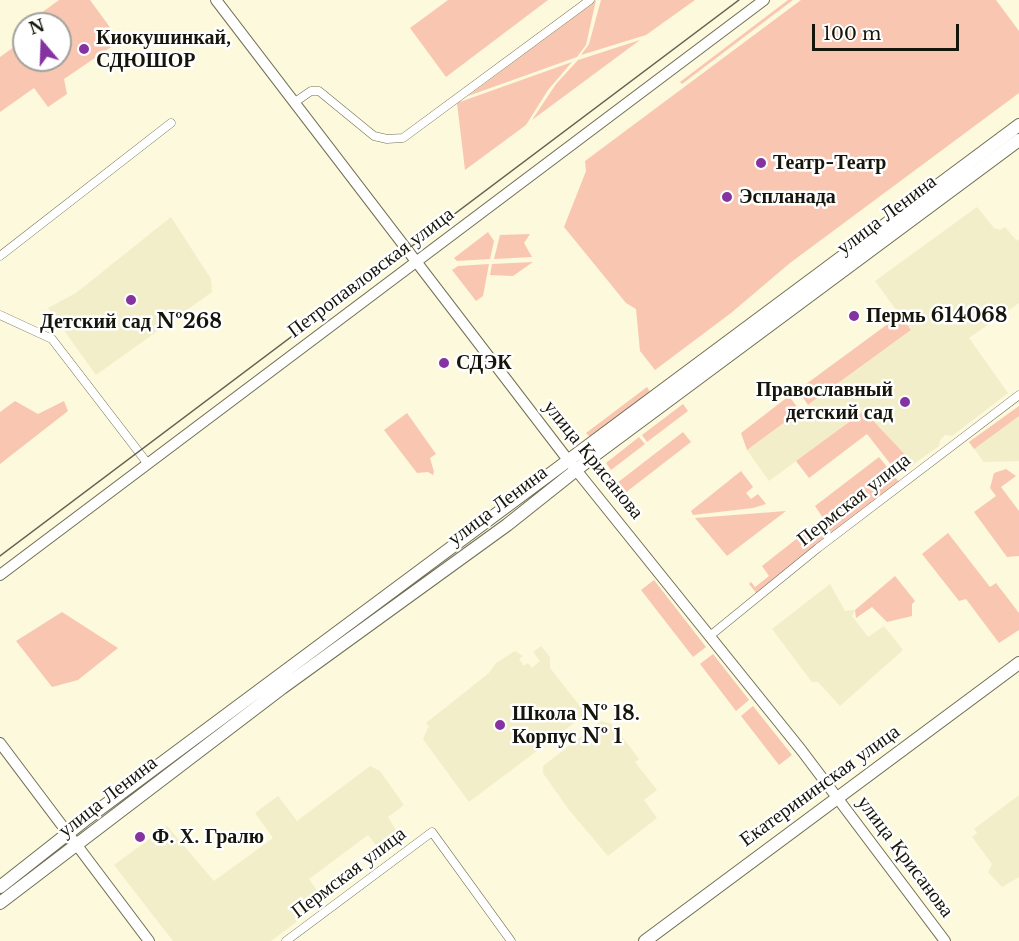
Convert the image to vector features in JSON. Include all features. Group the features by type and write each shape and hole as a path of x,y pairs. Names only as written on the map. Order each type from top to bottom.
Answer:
{"main road":[{"name":"улица Крисанова","path":"216,0 576,471 711,635 838,798 945,941"},
{"name":"Петропавловская улица","path":"0,575 764,0"},
{"name":"улица Ленина","path":"0,887 568,460 1019,125"},
{"name":"улица Ленина","path":"0,903 282,688 507,525 1019,140"},
{"name":"Екатерининская улица","path":"645,941 1019,663"},
{"path":"0,743 149,941"}],"street":[{"path":"295,102 311,91 319,92 374,136 403,138 590,0"},
{"path":"0,256 171,123"},
{"path":"0,315 52,339 148,464"},
{"name":"Пермская улица","path":"711,635 818,548 1019,395"},
{"name":"Пермская улица","path":"286,941 432,832 511,941"}],"shaded area":[{"name":"Киокушинкай, СДЮШОР","path":"59,0 90,0 120,41 64,79 67,94 48,107 34,88 0,112 0,57 12,48 12,72 72,72 72,12 42,12"},
{"path":"448,0 548,0 446,77 410,28"},
{"path":"596,0 586,45 577,57 468,96"},
{"path":"601,0 695,0 646,35 581,55 589,44"},
{"path":"788,0 793,0 682,84 680,82"},
{"name":"Эспланада","path":"801,0 996,0 1019,31 1019,93 790,263 731,313 655,370 640,351 636,309 626,303 564,227 586,171 585,161"},
{"path":"640,40 532,120 556,84 578,60"},
{"path":"572,62 548,90 526,125 465,170 457,103"},
{"path":"977,207 994,228 1000,230 1005,227 1017,241 1019,239 1019,303 969,338 1008,393 952,436 945,435 940,440 939,446 914,464 864,411 769,481 747,450 911,330 875,281"},
{"name":"Детский сад №268","path":"171,217 211,279 212,292 96,375 48,308 76,293"},
{"path":"488,232 494,241 490,259 457,261 454,258"},
{"path":"530,234 524,243 532,257 494,259 500,235"},
{"path":"533,262 513,276 490,275 492,264"},
{"path":"489,264 483,296 476,301 452,270 458,266"},
{"path":"900,315 911,330 808,405 798,390"},
{"path":"647,387 650,392 590,437 586,433"},
{"path":"789,396 800,411 747,450 741,433"},
{"path":"15,401 38,414 64,401 68,411 0,464 0,412"},
{"path":"683,404 688,411 647,442 642,435"},
{"path":"1019,406 1019,461 984,462 969,442"},
{"path":"1019,406 1019,416 974,449 969,442"},
{"path":"864,411 914,464 899,475 867,434 809,478 796,461"},
{"path":"407,413 436,454 430,458 433,475 428,472 417,473 384,430"},
{"path":"683,432 691,442 625,493 617,483"},
{"path":"639,437 645,444 611,470 606,463"},
{"path":"879,457 900,483 757,594 749,584 751,582 755,587 769,576 762,566 823,518 815,506"},
{"path":"1006,469 1016,476 1001,487 1019,511 1019,556 1007,557 974,512 996,496 990,488 994,473"},
{"path":"741,471 753,487 746,493 751,499 758,494 766,504 753,508 693,515 691,511"},
{"path":"786,511 727,556 695,518"},
{"path":"948,533 990,587 996,583 1019,613 1019,630 999,643 966,599 959,601 922,554"},
{"path":"895,576 915,601 912,604 912,616 887,622 872,607 856,618 855,610"},
{"path":"654,580 706,647 693,657 641,590"},
{"path":"830,584 845,611 855,610 852,616 868,637 884,626 903,650 840,706 818,682 812,682 772,629"},
{"path":"62,612 118,648 78,680 52,687 16,641"},
{"name":"Школа № 18. Корпус № 1","path":"541,646 550,657 550,668 586,714 469,802 423,739 429,726 426,723 489,673 496,663 515,651 523,656 519,659 524,666 528,663 532,668 540,661 533,652"},
{"path":"713,654 749,700 736,711 700,664"},
{"path":"753,706 792,755 779,765 741,716"},
{"path":"601,721 612,724 639,759 635,762 657,790 644,800 657,818 608,856 569,810 543,773 543,766"},
{"path":"370,766 380,771 404,805 388,817 397,832 376,845 368,835 309,879 324,901 271,941 173,941 114,865 167,826 214,881 273,838 255,813 278,796 297,821"},
{"path":"1019,795 1019,877 1002,887 988,872 992,864 972,837 977,833 974,829"}],"tram line":[{"path":"0,556 739,0"}],"place":[{"name":"Киокушинкай, СДЮШОР","path":"84,49"},
{"name":"Театр-Театр","path":"761,163"},
{"name":"Эспланада","path":"727,197"},
{"name":"Детский сад №268","path":"131,300"},
{"name":"Пермь 614068","path":"854,316"},
{"name":"СДЭК","path":"444,363"},
{"name":"Православный детский сад","path":"905,402"},
{"name":"Школа № 18. Корпус № 1","path":"500,725"},
{"name":"Ф. Х. Гралю","path":"140,837"}]}
